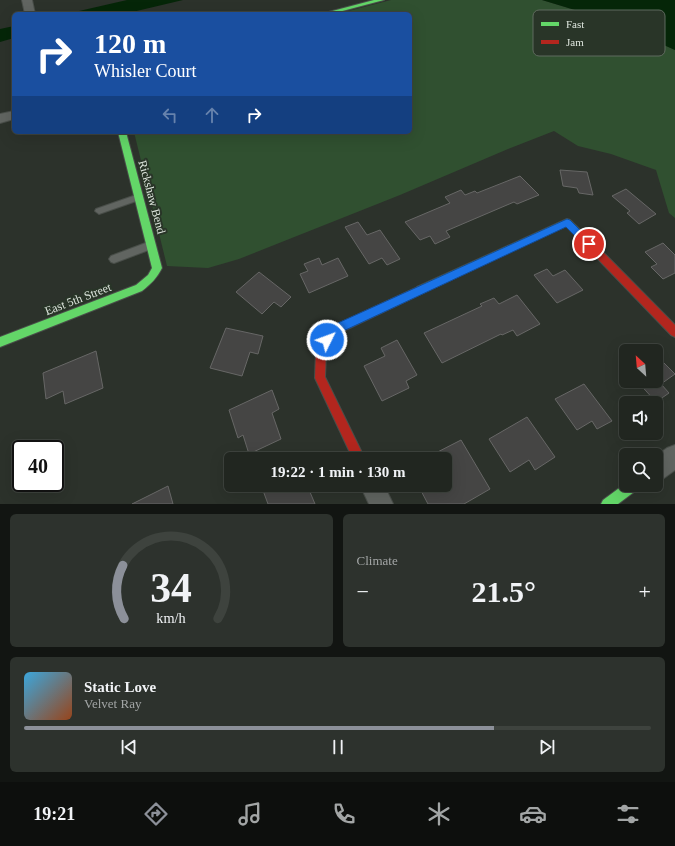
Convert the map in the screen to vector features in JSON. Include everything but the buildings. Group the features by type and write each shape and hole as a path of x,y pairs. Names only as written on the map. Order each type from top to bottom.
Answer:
{"street":[{"path":"27,0 30,12"},
{"path":"332,12 381,0"},
{"path":"0,119 12,116"},
{"name":"Rickshaw Bend","path":"123,134 157,268"},
{"path":"356,452 320,378 321,350 333,331 567,222 675,332"},
{"name":"East 5th Street","path":"0,342 139,288 151,278 157,268"},
{"path":"663,465 675,456"},
{"path":"375,492 381,504"},
{"path":"607,504 624,492"}],"lane":[{"path":"99,211 139,197"},
{"path":"114,259 151,245"}],"shaded area":[{"path":"127,0 183,0 132,12 75,12"},
{"path":"391,0 542,0 575,10 533,10 533,56 665,56 665,46 675,50 675,218 669,213 656,170 611,154 578,146 554,131 400,195 239,259 208,268 167,266 134,134 412,134 412,12 345,12"},
{"path":"542,0 675,0 675,50 665,46 665,10 575,10"},
{"path":"12,26 12,39 0,42 0,29"}],"traffic: fast":[{"path":"332,12 381,0"},
{"path":"0,342 139,288 151,278 157,268 123,134"},
{"path":"420,290 567,222 598,253"},
{"path":"607,504 624,492"}],"traffic: jam":[{"path":"598,253 675,332"},
{"path":"356,452 320,378 321,350 333,331 420,290"}],"route":[{"path":"327,340 333,331 567,222 589,244"}]}
